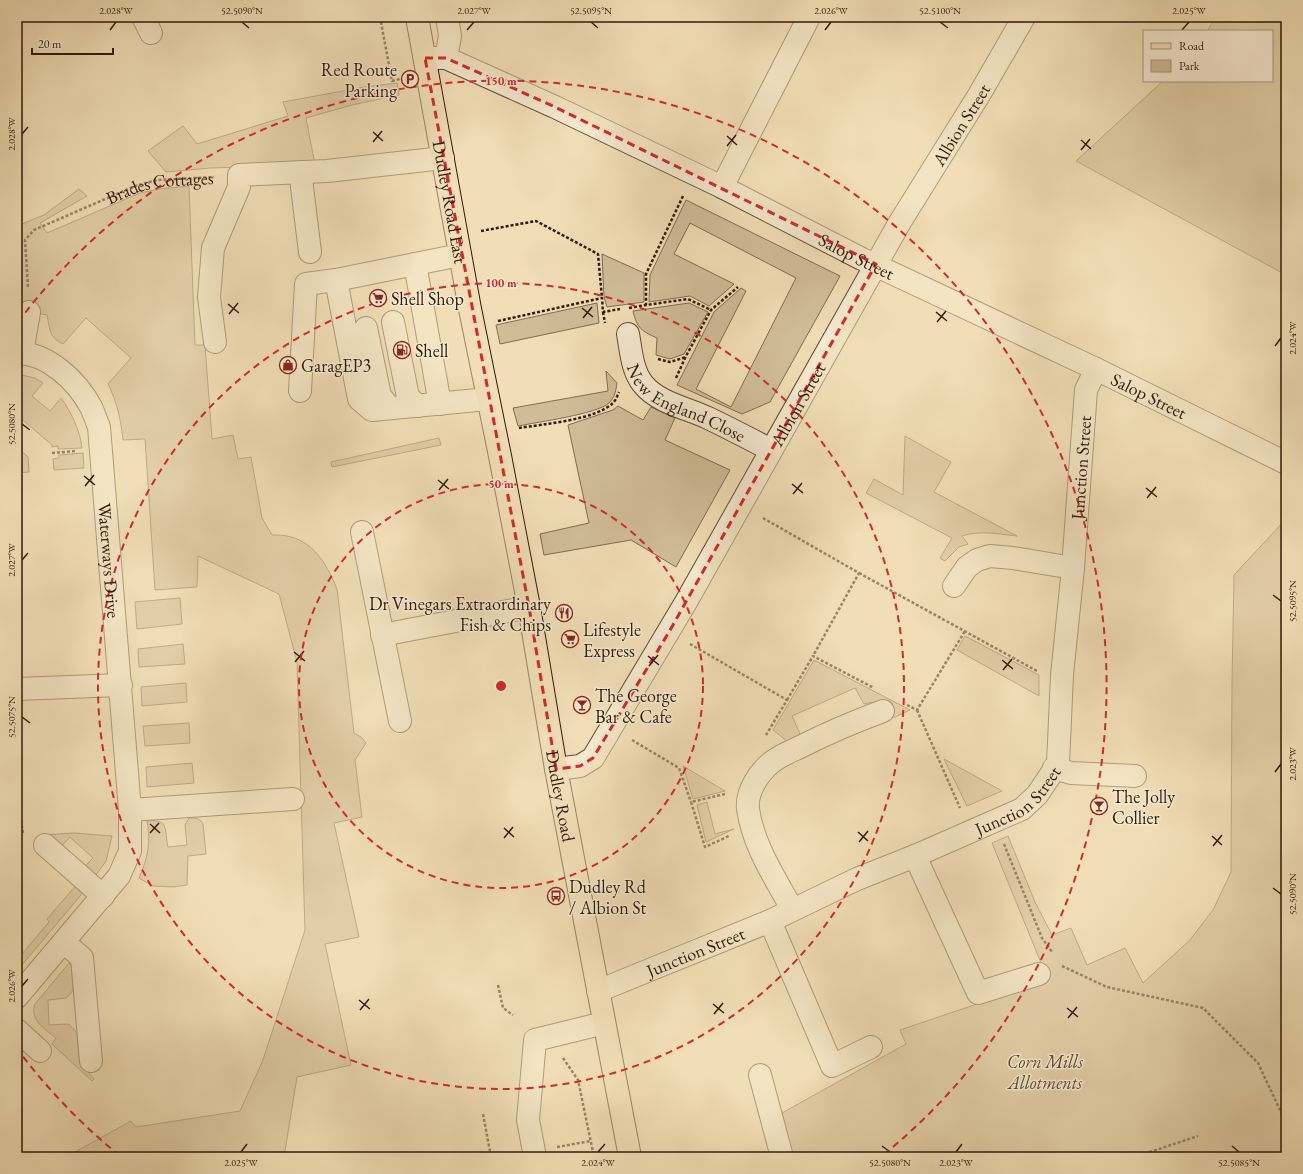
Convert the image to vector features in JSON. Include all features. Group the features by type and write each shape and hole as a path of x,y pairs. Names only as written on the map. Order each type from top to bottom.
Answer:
{"main road":[{"name":"Dudley Road East","path":"417,17 435,58 443,158 477,346 496,433"},
{"name":"Dudley Road","path":"496,433 529,607 556,769 630,1157"}],"street":[{"name":"Dudley Road East","path":"435,58 450,36 447,17"},
{"path":"722,187 808,17"},
{"name":"Albion Street","path":"556,769 580,766 593,758 669,632 900,222 979,95 1024,17"},
{"name":"Salop Street","path":"435,58 555,107 722,187 862,259 876,264 1096,369 1286,463"},
{"name":"Brades Cottages","path":"239,176 302,172 443,158"},
{"path":"302,172 302,187 310,252"},
{"path":"215,342 209,297 213,248 239,187 239,176"},
{"path":"300,391 306,284 336,280 415,264 459,245"},
{"path":"415,264 440,404"},
{"path":"336,280 356,330 359,399 372,410 488,399"},
{"path":"20,353 29,312"},
{"path":"356,330 424,316"},
{"path":"393,322 408,397 418,406"},
{"name":"New England Close","path":"628,334 635,369 642,383 650,392 707,417 771,450"},
{"name":"Waterways Drive","path":"17,997 119,876 130,851 130,810 121,684 99,427 90,407 77,388 63,372 46,360 20,353"},
{"name":"Junction Street","path":"598,991 770,921 857,879 915,856 1022,809 1037,795 1058,764 1062,675 1073,568 1086,390 1096,369"},
{"path":"362,532 400,721"},
{"path":"954,586 967,567 977,560 990,556 1013,558 1073,568"},
{"path":"382,635 529,607"},
{"path":"17,688 121,684"},
{"path":"792,910 762,854 752,826 748,808 750,793 759,775 772,762 811,742 893,707"},
{"path":"1054,768 1071,773 1135,776"},
{"path":"130,810 293,799"},
{"path":"45,844 103,896"},
{"path":"915,856 978,993 1039,974"},
{"path":"770,921 832,1066 872,1047"},
{"path":"64,942 82,958 91,1061"},
{"path":"535,1157 528,1120 535,1040 604,1023"},
{"path":"17,1030 40,1051"},
{"path":"760,1075 782,1157"}],"path":[{"path":"380,17 392,81 400,79"},
{"name":"Brades Cottages","path":"29,312 25,240 34,230 135,186 157,180 239,176"},
{"path":"646,305 646,274 683,196"},
{"path":"459,245 536,221 598,254 605,327"},
{"path":"666,400 686,356 711,310 738,286"},
{"path":"496,322 602,298"},
{"path":"603,312 688,299 711,310"},
{"path":"656,358 670,362 686,356"},
{"path":"496,433 596,413 606,409 615,402 620,389"},
{"path":"52,453 80,450"},
{"path":"740,505 859,573 1041,673 1062,675"},
{"path":"763,739 813,656 859,573"},
{"path":"917,710 965,631"},
{"path":"669,632 787,700"},
{"path":"813,656 875,689"},
{"path":"893,707 917,710"},
{"path":"917,710 960,808"},
{"path":"611,728 680,768 705,847 732,835"},
{"path":"691,802 731,792"},
{"path":"994,820 1042,938 1055,955"},
{"path":"1059,961 1063,967 1107,987 1203,1008 1258,1063 1286,1123"},
{"path":"498,984 503,1008 513,1015"},
{"path":"561,1054 578,1080 594,1157"},
{"path":"483,1114 491,1157"},
{"path":"1135,1157 1198,1136"},
{"path":"557,1147 591,1141"}],"highlighted area":[{"path":"425,58 446,58 555,107 876,264 669,632 593,758 580,766 556,769 529,607"}],"green space":[{"path":"1216,17 1286,17 1286,275 1076,161 1162,82 1273,82 1273,30 1208,30"},
{"path":"397,83 399,95 352,105 306,118 315,165 210,168 166,172 148,151 183,126 197,144 288,116 283,102 364,87"},
{"path":"189,186 195,345 205,345 212,439 233,435 238,459 251,457 262,518 272,535 289,536 299,540 314,550 325,564 337,589 354,733 361,737 366,743 355,760 362,817 334,823 359,937 325,944 351,1065 297,1077 284,1157 34,1157 59,1152 59,1155 75,1152 131,1121 136,1127 240,1111 263,1060 305,930 297,662 279,594 198,556 197,587 155,590 145,439 123,440 118,411 108,384 131,358 86,318 63,344 53,336 47,315 17,310 17,226 44,215 79,189 87,196 40,223 47,233 140,193 159,189"},
{"path":"686,200 840,276 770,402 742,414 677,385 714,312 741,288 746,291 696,389 731,407 796,278 690,223 674,254 734,284 709,306 690,296 649,302 650,275"},
{"path":"602,254 644,273 644,302 607,307 604,297"},
{"path":"597,303 599,323 500,344 496,325"},
{"path":"689,303 708,312 684,354 670,359 656,355 657,338 640,328 633,311"},
{"path":"606,371 617,383 614,396 609,403 593,411 518,426 513,408 608,391"},
{"path":"17,374 35,378 43,383 32,396 50,411 61,398 74,422 82,448 58,449 58,446 52,447 52,445 17,415"},
{"path":"618,406 643,420 651,407 675,418 665,440 730,470 676,567 631,540 544,555 540,534 589,523 568,425 613,410"},
{"path":"905,436 951,462 934,492 1017,536 976,533 962,536 968,544 959,547 945,561 940,558 952,538 866,493 874,479 903,495"},
{"path":"439,438 441,445 332,467 331,462"},
{"path":"17,447 28,457 29,472 17,473"},
{"path":"83,453 84,468 54,470 53,459 59,458 59,455"},
{"name":"Corn Mills Allotments","path":"1286,519 1286,1157 793,1157 782,1113 906,1044 900,1030 1048,980 992,843 1008,836 1035,902 1052,935 1071,928 1087,965 1125,948 1143,983 1190,940 1213,910 1231,872 1234,575"},
{"path":"180,598 182,624 137,629 135,602"},
{"path":"965,636 1039,675 1039,696 957,650"},
{"path":"183,644 185,664 139,667 138,649"},
{"path":"814,660 910,710 893,718 883,700 864,704 855,688 792,716 801,736 787,741 773,730"},
{"path":"186,683 187,702 142,706 141,687"},
{"path":"189,723 190,743 145,746 143,726"},
{"path":"944,759 1002,791 967,806"},
{"path":"192,763 194,783 147,787 146,767"},
{"path":"683,766 725,791 693,799"},
{"path":"707,802 715,834 734,829 706,842 697,805"},
{"path":"189,818 198,819 203,824 206,854 188,856 187,885 174,887 153,886 139,878 145,863 149,843 147,821 154,821 163,824 166,831 168,847 187,845 185,825"},
{"path":"74,833 112,836 106,861 93,879 82,869 93,858 70,837 59,849 43,835"},
{"path":"78,883 86,889 21,966 17,963 17,960 49,922 47,919"},
{"path":"69,963 73,967 74,987 66,998 48,1000 49,1025 68,1024 73,1028 77,1035 81,1061 94,1079 92,1081 52,1044 56,1038 39,1024 34,1015 35,1004"}],"place":[{"name":"Red Route Parking","path":"410,79"},
{"name":"Shell Shop","path":"378,298"},
{"name":"Shell","path":"402,350"},
{"name":"GaragEP3","path":"288,365"},
{"name":"Dr Vinegars Extraordinary Fish & Chips","path":"564,613"},
{"name":"Lifestyle Express","path":"570,639"},
{"name":"The George Bar & Cafe","path":"582,705"},
{"name":"The Jolly Collier","path":"1099,806"},
{"name":"Dudley Rd / Albion St","path":"556,896"}]}
